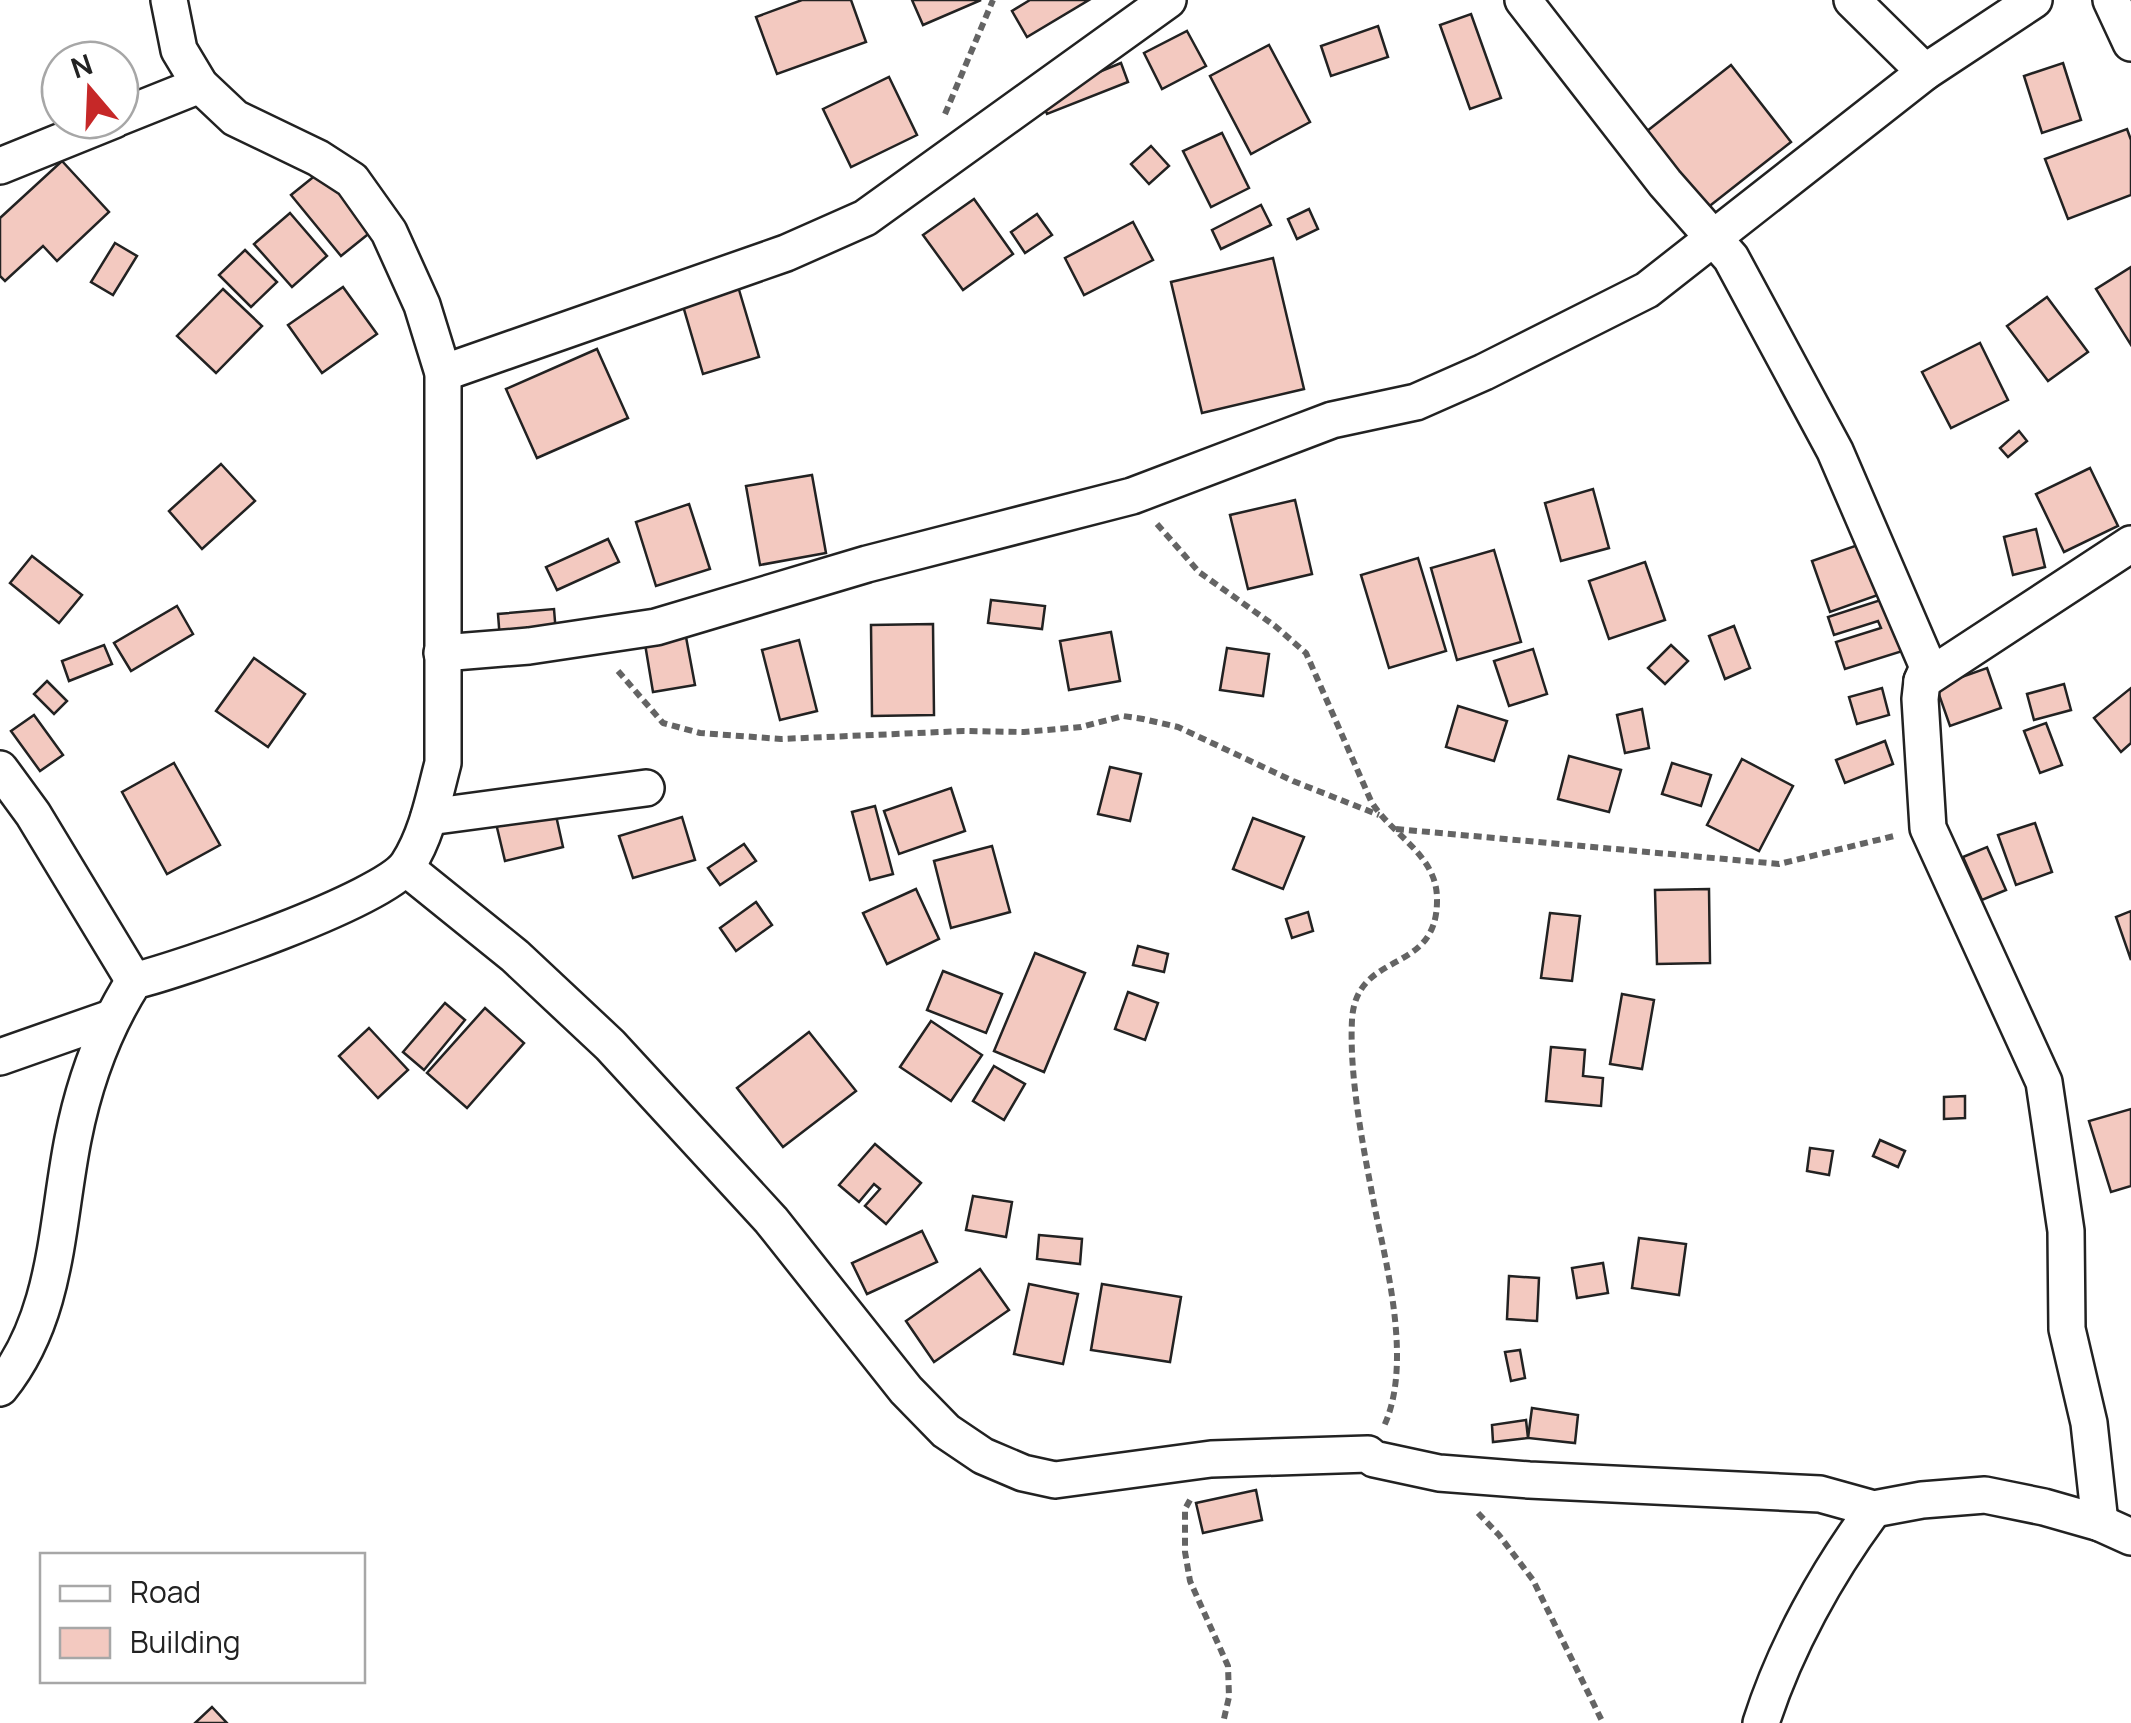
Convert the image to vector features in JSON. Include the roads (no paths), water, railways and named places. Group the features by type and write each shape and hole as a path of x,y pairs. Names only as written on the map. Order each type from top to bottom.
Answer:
{"street":[{"path":"0,1388 17,1367 44,1307 62,1221 73,1138 111,1018 134,981 179,970 353,900 406,868 429,817 443,763 443,373 422,305 390,232 352,180 318,158 235,118 200,85 180,50 168,0"},
{"path":"443,373 786,253 865,218 1168,0"},
{"path":"1523,0 1665,183 1731,258 1835,451 1928,667 1922,681 1928,828 2044,1082 2066,1231 2067,1328 2116,1530"},
{"path":"1852,0 1925,72"},
{"path":"442,653 529,646 656,627 866,564 1132,496 1332,420 1416,402 1647,290 1925,72 2034,0"},
{"path":"2111,0 2131,43"},
{"path":"140,110 200,85"},
{"path":"0,166 65,140"},
{"path":"1922,681 2131,544"},
{"path":"0,769 32,814 134,981"},
{"path":"429,817 646,788"},
{"path":"406,868 515,956 610,1046 771,1220 906,1390 946,1431 983,1456 1023,1474 1055,1480 1211,1459 1368,1454 1374,1459 1439,1473 1805,1492 1874,1509 1984,1495 2044,1507 2116,1530"},
{"path":"0,1057 111,1018"},
{"path":"1761,1723 1819,1596 1844,1549 1874,1509"}]}
